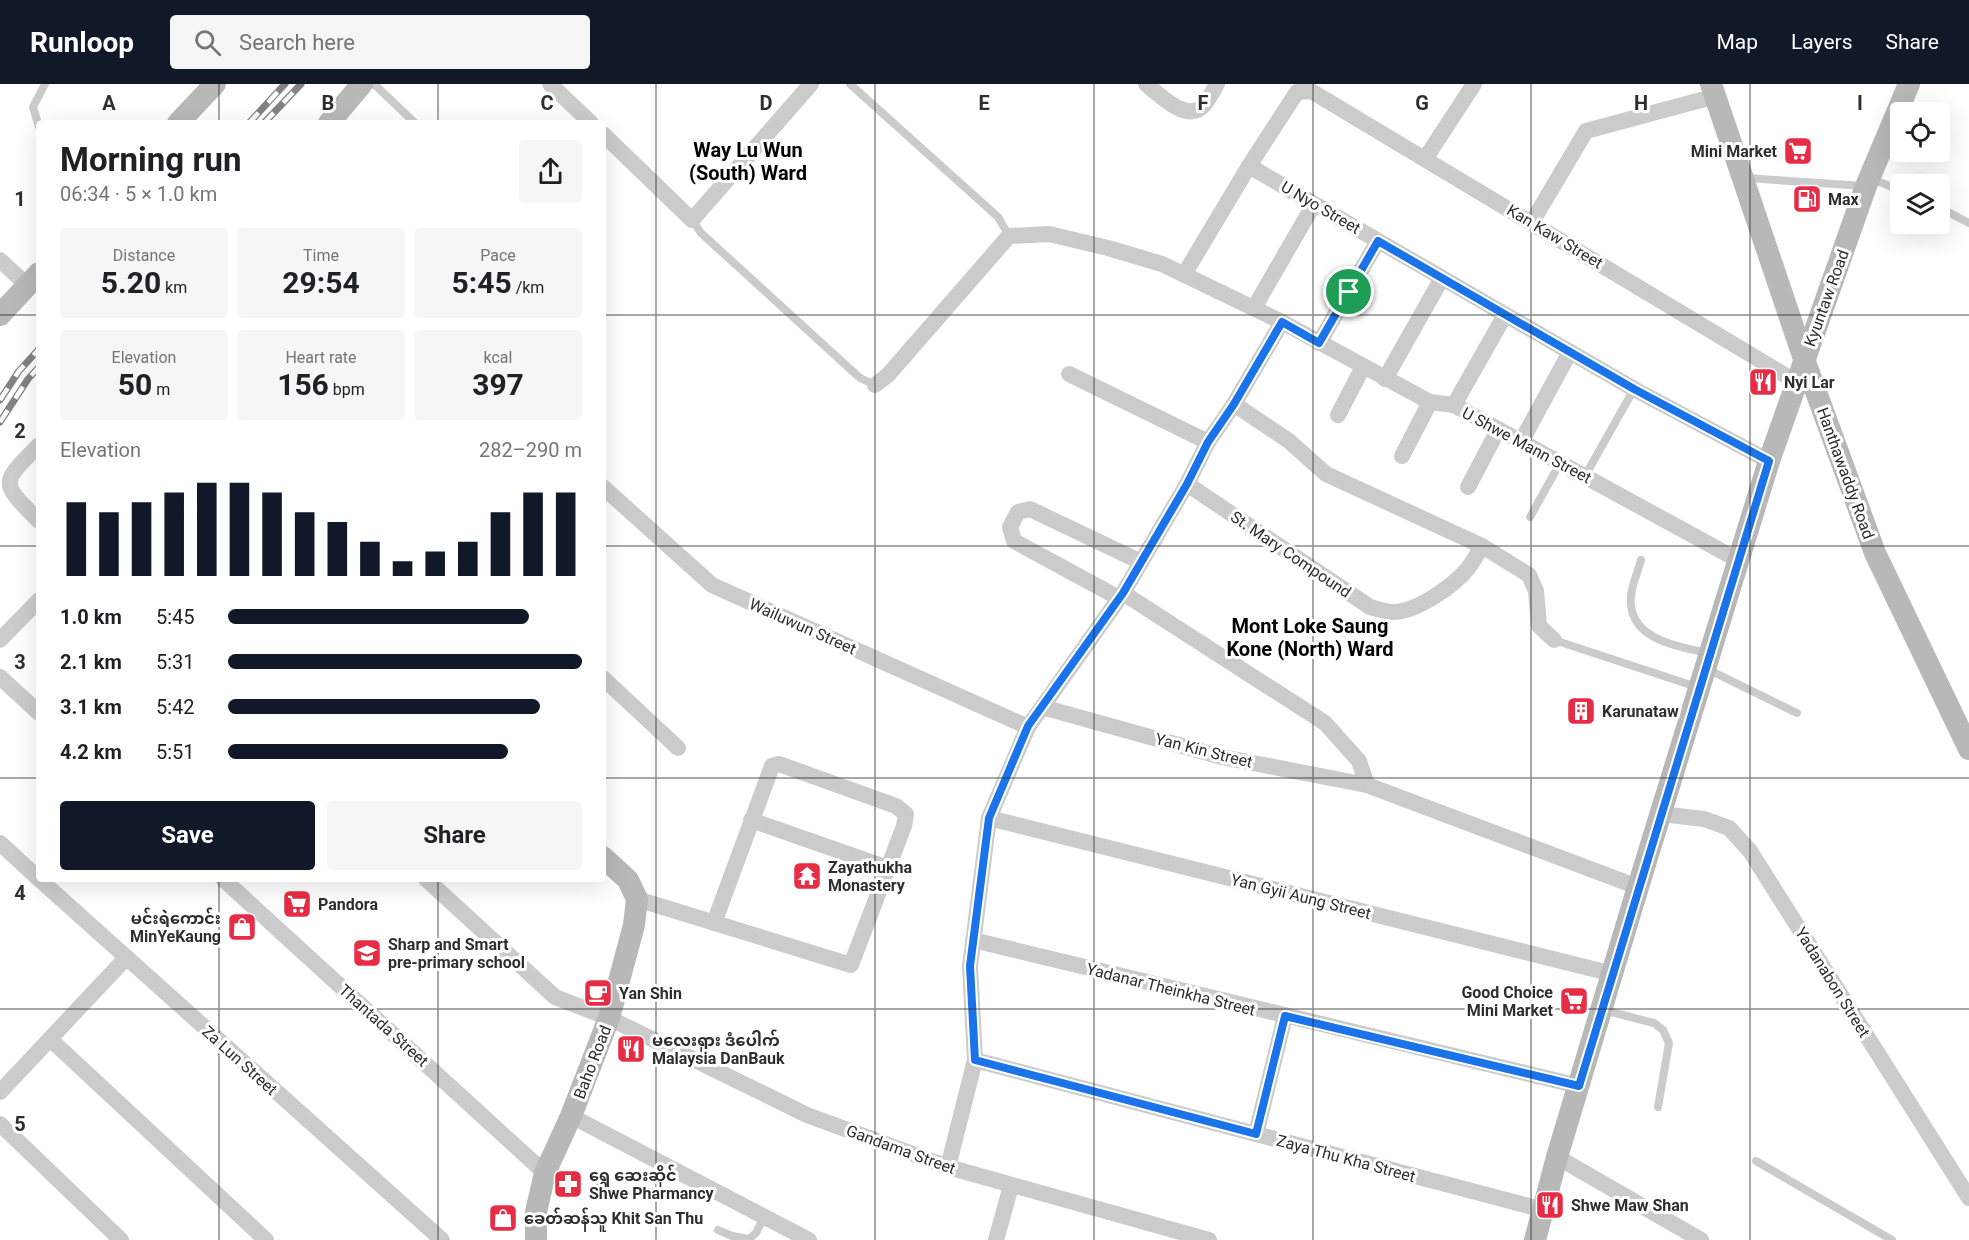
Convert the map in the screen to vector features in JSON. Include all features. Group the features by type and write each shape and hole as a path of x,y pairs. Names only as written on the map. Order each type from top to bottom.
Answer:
{"main road":[{"path":"181,120 214,84"},
{"path":"332,120 362,84"},
{"name":"Kyuntaw Road","path":"1535,1240 1557,1157 1638,887 1769,461 1867,182 1909,84"},
{"name":"Hanthawaddy Road","path":"1713,90 1804,358 1875,553 1969,749"},
{"path":"0,315 33,280"},
{"path":"606,859 628,880 637,899"},
{"name":"Baho Road","path":"536,1240 536,1212 545,1173 571,1116 609,1018 634,925 637,899"}],"street":[{"path":"550,84 588,120"},
{"path":"606,137 692,220 811,84"},
{"path":"1146,84 1178,108 1191,112 1202,107 1217,84"},
{"path":"1425,159 1474,84"},
{"path":"1185,273 1248,166 1297,92 1314,88"},
{"name":"Kan Kaw Street","path":"1314,88 1425,159 1798,383"},
{"path":"1532,222 1586,131 1713,90"},
{"name":"U Nyo Street","path":"1248,166 1634,389 1769,461"},
{"path":"1254,308 1314,204"},
{"name":"U Shwe Mann Street","path":"1009,236 1050,234 1119,251 1185,273 1282,322 1430,402 1454,405 1738,560"},
{"path":"875,385 888,375 1009,236"},
{"path":"1319,343 1378,241"},
{"path":"0,260 33,280"},
{"path":"1385,378 1442,278"},
{"path":"1454,405 1505,315"},
{"path":"948,1167 975,1060 970,966 989,818 1028,726 1121,596 1187,484 1208,442 1234,404 1282,322"},
{"path":"1521,442 1570,352"},
{"path":"1338,415 1363,367"},
{"path":"1069,374 1208,442"},
{"path":"1402,456 1430,402"},
{"path":"1234,404 1289,441 1326,474 1482,546 1529,575 1536,591 1539,626 1554,640"},
{"path":"1468,487 1498,430"},
{"path":"36,448 14,468 7,480 9,491 36,518"},
{"name":"St. Mary Compound","path":"1187,484 1370,607 1391,612 1407,610 1424,603 1469,567 1482,546"},
{"name":"Wailuwun Street","path":"606,490 712,585 1028,726"},
{"path":"1141,562 1030,509 1018,512 1010,527 1014,541 1121,596 1325,723 1359,761 1367,785"},
{"path":"0,640 36,603"},
{"path":"0,677 36,709"},
{"path":"606,681 678,748"},
{"name":"Yan Kin Street","path":"1042,707 1222,757 1367,785 1638,887"},
{"path":"637,899 851,966 904,826 906,814 896,806 779,764 772,766 714,923"},
{"name":"Yadanabon Street","path":"1661,814 1704,819 1729,828 1750,851 1969,1198"},
{"name":"Yan Gyii Aung Street","path":"989,818 1613,974"},
{"path":"751,820 888,868"},
{"name":"Za Lun Street","path":"0,843 36,876"},
{"name":"Za Lun Street","path":"42,882 442,1240"},
{"name":"Thantada Street","path":"226,882 545,1173"},
{"name":"Gandama Street","path":"429,882 555,997 609,1018 807,1115 948,1167 1209,1240"},
{"name":"Yadanar Theinkha Street","path":"974,940 1579,1086"},
{"path":"0,1092 126,958"},
{"path":"1256,1134 1285,1016"},
{"path":"50,1039 266,1240"},
{"name":"Zaya Thu Kha Street","path":"975,1060 1544,1210"},
{"path":"571,1116 809,1240"},
{"path":"0,1124 121,1240"},
{"path":"1557,1157 1701,1240"},
{"path":"996,1240 1011,1186"}],"lane":[{"path":"37,120 33,107 45,84"},
{"path":"374,84 412,120"},
{"path":"850,84 998,217 1009,236"},
{"path":"1742,178 1867,182 1890,188"},
{"path":"1950,213 1969,223"},
{"path":"692,220 701,232 860,378 875,385"},
{"path":"1585,476 1634,389"},
{"path":"1530,517 1560,463"},
{"path":"1641,560 1631,595 1631,612 1640,629 1706,670 1797,713"},
{"path":"1554,640 1706,670"},
{"path":"1602,1010 1654,1023 1663,1030 1669,1043 1658,1107"},
{"path":"1756,1161 1892,1240"},
{"path":"718,1230 732,1236 749,1239 756,1233 764,1217"}],"railway":[{"path":"252,120 285,84"},
{"path":"267,120 301,84"},
{"path":"0,400 19,371 36,352"},
{"path":"0,422 36,370"}],"place":[{"name":"Mini Market","path":"1798,151"},
{"name":"Max","path":"1807,199"},
{"name":"Nyi Lar","path":"1763,382"},
{"name":"Karunataw","path":"1581,711"},
{"name":"Zayathukha Monastery","path":"807,876"},
{"name":"Pandora","path":"297,904"},
{"name":"မင်းရဲကောင်း MinYeKaung","path":"242,927"},
{"name":"Sharp and Smart pre-primary school","path":"367,953"},
{"name":"Yan Shin","path":"598,993"},
{"name":"Good Choice Mini Market","path":"1574,1001"},
{"name":"မလေးရှား ဒံပေါက် Malaysia DanBauk","path":"631,1049"},
{"name":"ရွှေ ဆေးဆိုင် Shwe Pharmancy","path":"568,1184"},
{"name":"Shwe Maw Shan","path":"1550,1205"},
{"name":"ခေတ်ဆန်သူ Khit San Thu","path":"503,1218"}],"district":[{"name":"Way Lu Wun (South) Ward","path":"748,162"},
{"name":"Mont Loke Saung Kone (North) Ward","path":"1310,638"}],"route":[{"path":"1378,241 1634,389 1769,461 1579,1086 1285,1016 1256,1134 975,1060 970,966 989,818 1028,726 1123,593 1187,484 1208,442 1234,404 1282,322 1319,343 1349,292 1378,241"}]}
